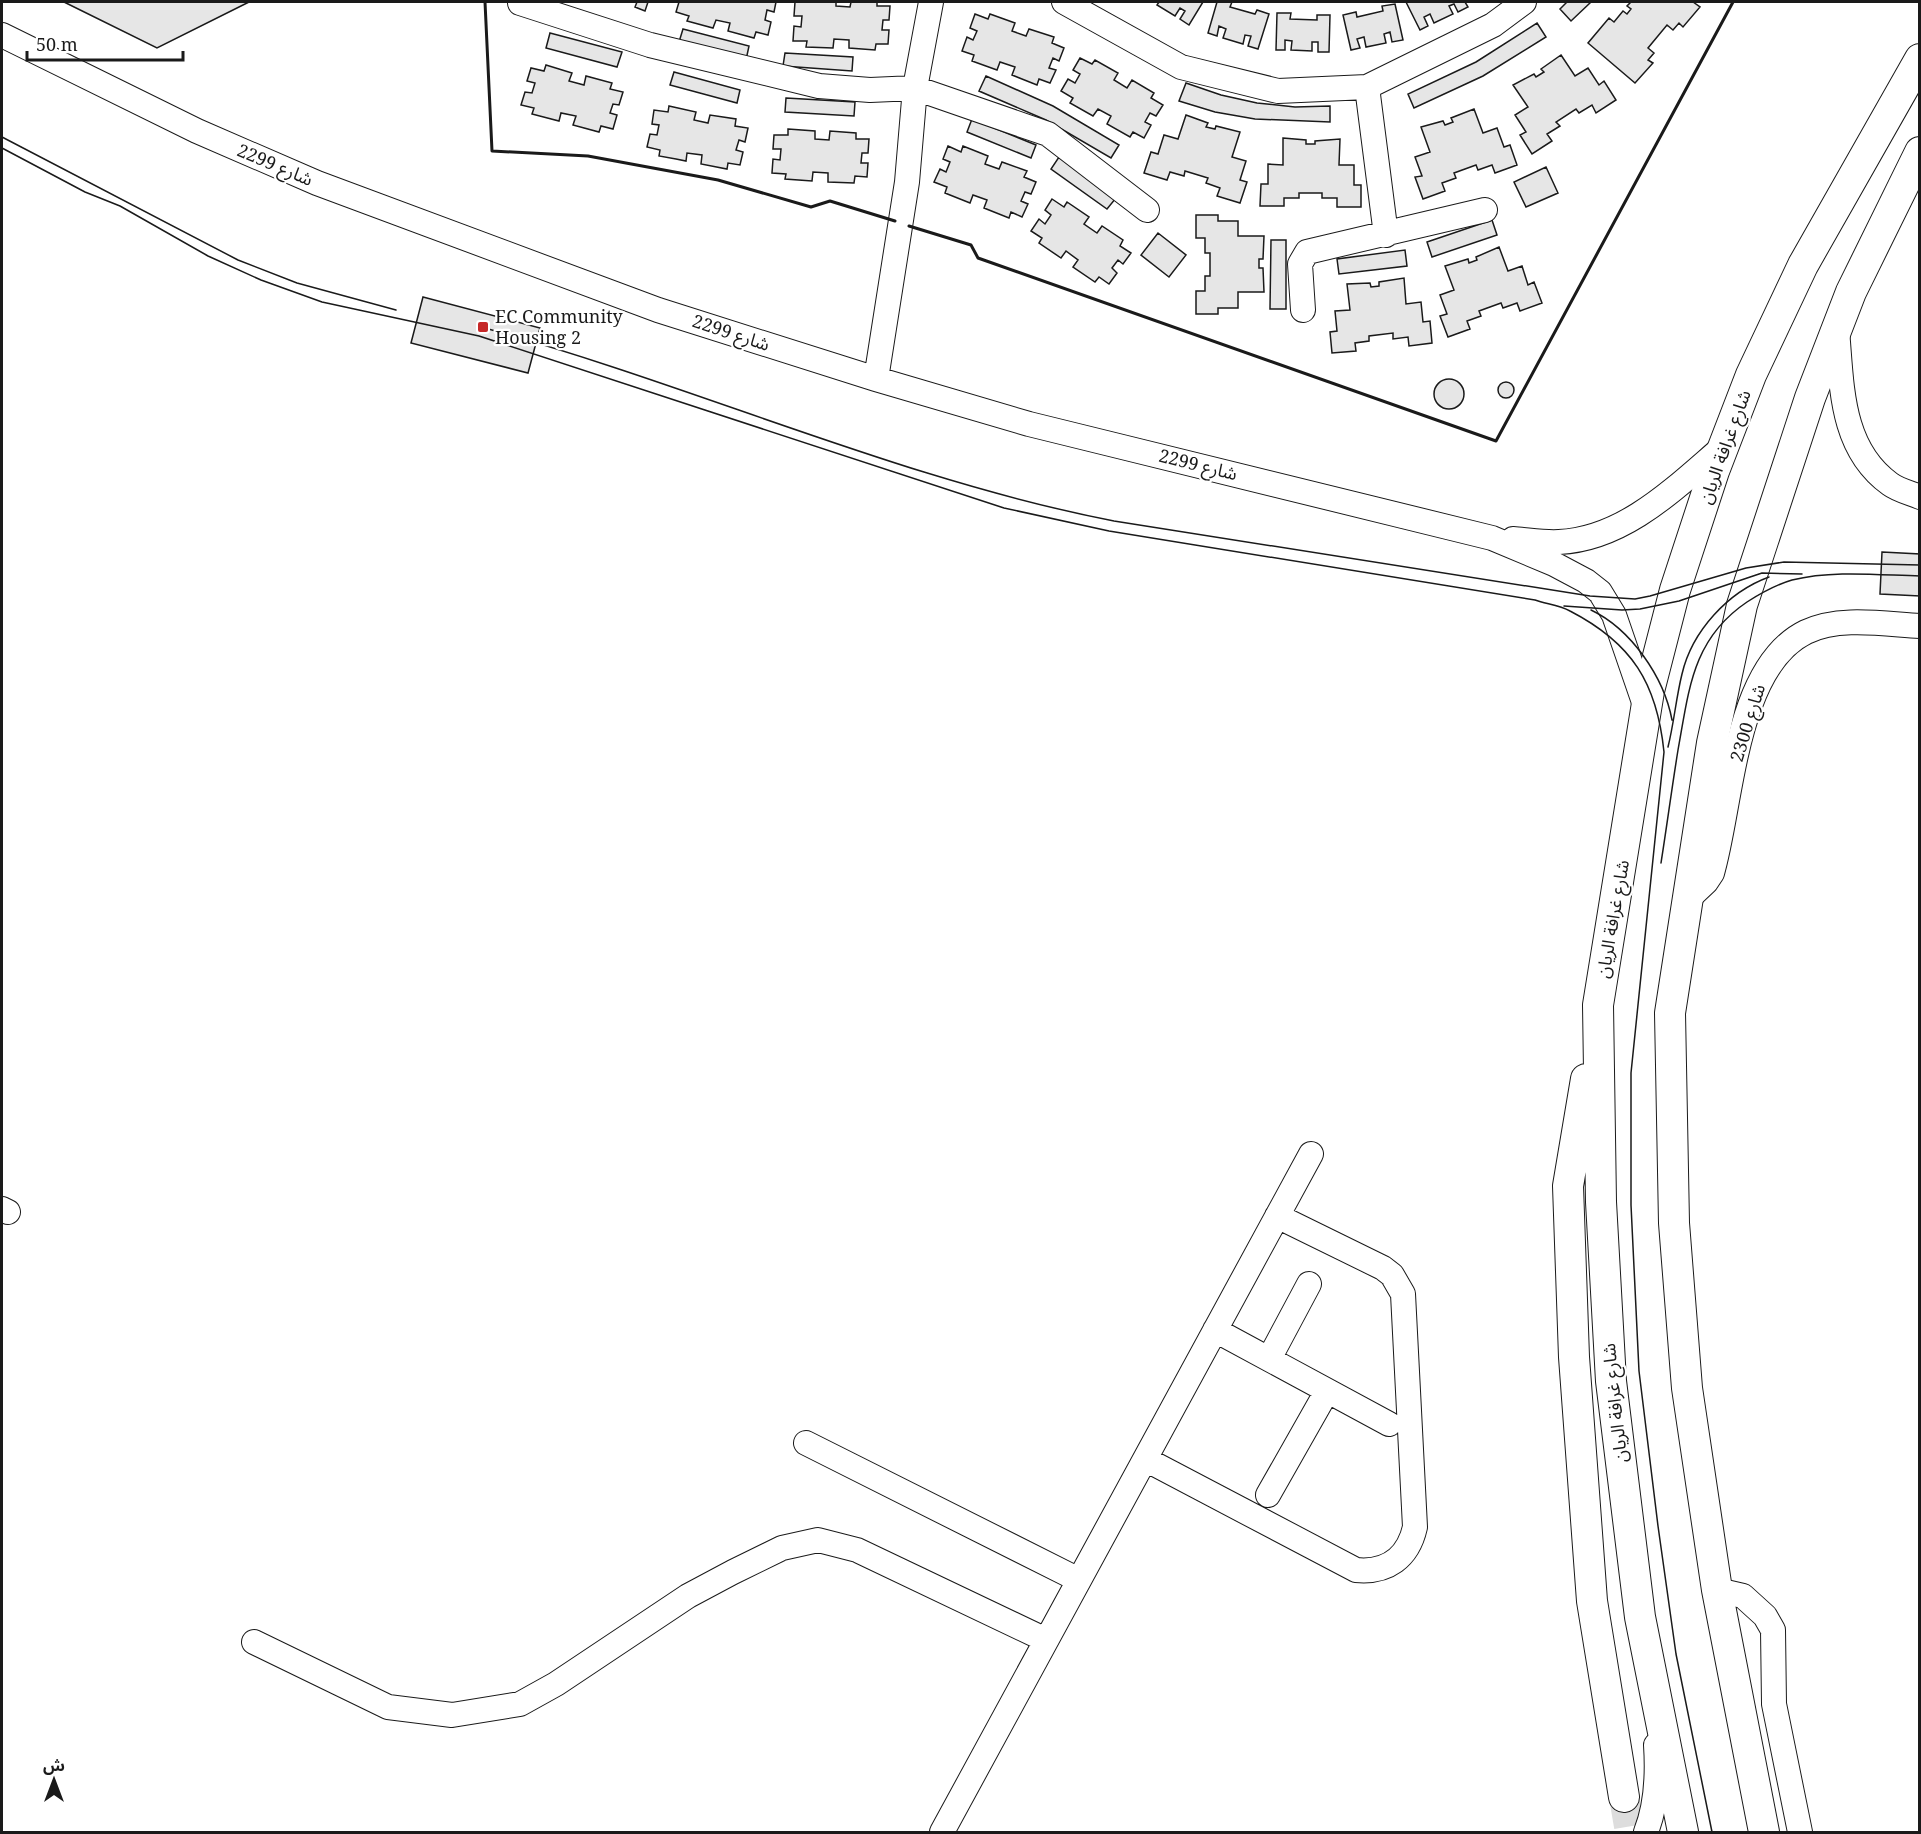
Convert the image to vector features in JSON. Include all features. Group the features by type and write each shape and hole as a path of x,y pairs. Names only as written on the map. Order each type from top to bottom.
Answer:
{"main road":[{"name":"شارع غرافة الريان","path":"1683,1833 1640,1617 1611,1381 1602,1202 1598,1005 1646,708 1675,590 1724,446 1751,375 1803,265 1920,59"},
{"path":"1764,1833 1717,1590 1687,1388 1674,1223 1670,1013 1712,742 1742,605 1810,398 1851,292 1920,152"},
{"path":"1598,1005 1568,1186 1574,1357 1592,1601 1624,1797"}],"street":[{"path":"876,379 907,182 915,88 931,2"},
{"path":"1064,2 1181,68 1278,91 1366,87 1493,25 1524,2"},
{"path":"520,3 650,45 819,86 870,90 915,88 1048,134 1147,210"},
{"name":"شارع 2299","path":"2,35 197,131 317,183 658,310 876,379 1029,424 1492,537 1560,542 1607,532 1660,501 1724,446"},
{"path":"1366,87 1386,235"},
{"path":"1303,310 1299,264 1307,252 1485,210"},
{"path":"1837,329 1842,396 1855,444 1870,464 1890,484 1920,498"},
{"name":"شارع 2299","path":"1492,537 1554,564 1586,581 1600,592 1614,615 1646,708"},
{"name":"شارع 2300","path":"1688,899 1712,873 1732,775 1752,698 1761,678 1785,646 1806,632 1842,624 1920,626"},
{"path":"942,1833 1311,1154"},
{"path":"1145,1459 1356,1570 1369,1571 1389,1565 1405,1552 1412,1541 1415,1527 1402,1294 1392,1275 1383,1268 1277,1216"},
{"path":"1269,1359 1309,1284"},
{"path":"1215,1330 1389,1424"},
{"path":"1268,1495 1327,1391"},
{"path":"806,1443 1079,1580"},
{"path":"254,1642 388,1707 452,1715 520,1704 564,1678 688,1596 782,1548 818,1540 857,1550 1046,1640"},
{"path":"1717,1590 1743,1596 1765,1616 1773,1630 1774,1704 1803,1829"},
{"path":"1646,1833 1657,1789 1653,1680"}],"building":[{"path":"64,2 249,2 157,48"},
{"path":"637,2 648,2 645,11 635,7"},
{"path":"679,2 776,2 774,12 767,10 765,20 771,22 768,35 756,32 754,38 728,31 730,23 716,20 713,28 687,21 689,16 676,12"},
{"path":"795,2 836,2 836,6 850,7 851,2 877,2 877,6 890,6 889,20 883,20 882,30 889,30 888,44 876,44 875,50 849,48 849,40 834,39 833,48 806,47 807,41 793,41 794,26 801,27 802,16 794,16"},
{"path":"1159,2 1203,2 1189,25 1180,19 1185,11 1180,8 1175,16 1157,5"},
{"path":"1217,2 1232,2 1230,7 1255,14 1257,10 1269,14 1258,49 1248,46 1251,36 1245,35 1243,44 1223,38 1226,29 1219,26 1217,36 1208,33"},
{"path":"1406,2 1465,2 1468,7 1458,12 1454,4 1449,6 1453,14 1434,23 1430,14 1424,17 1428,26 1420,30"},
{"path":"1567,2 1591,2 1571,21 1560,9"},
{"path":"1631,2 1693,2 1700,7 1683,27 1679,23 1673,30 1667,25 1648,48 1654,53 1648,60 1653,63 1635,83 1588,43 1609,18 1614,22 1623,11 1627,14 1631,9 1627,6"},
{"path":"1395,4 1403,40 1392,42 1390,32 1384,34 1386,43 1366,47 1364,37 1357,39 1360,48 1351,50 1343,15 1356,12 1357,17 1383,11 1382,6"},
{"path":"1277,13 1291,13 1290,19 1317,20 1317,15 1330,15 1329,52 1318,52 1318,42 1312,42 1312,51 1291,50 1292,41 1285,40 1285,50 1276,50"},
{"path":"975,14 988,19 990,14 1015,23 1012,31 1026,36 1029,29 1054,37 1052,43 1064,48 1059,61 1053,58 1049,68 1056,70 1050,83 1039,79 1037,85 1012,75 1015,67 1000,62 997,70 972,61 974,55 962,51 967,37 973,40 977,31 970,28"},
{"path":"1537,23 1546,37 1483,76 1414,108 1408,94 1476,62"},
{"path":"683,29 749,46 746,60 679,42"},
{"path":"550,33 622,52 617,67 546,48"},
{"path":"785,53 853,57 852,71 783,66"},
{"path":"1561,55 1575,76 1588,68 1599,85 1604,81 1616,100 1596,113 1592,105 1579,113 1576,109 1556,122 1560,126 1547,134 1552,141 1532,154 1520,135 1526,132 1515,115 1528,107 1513,85 1534,74 1536,77 1544,72 1541,69"},
{"path":"1080,58 1092,64 1095,60 1118,73 1114,80 1127,88 1132,80 1154,93 1151,98 1163,105 1156,116 1150,113 1145,122 1151,125 1144,138 1133,132 1130,137 1107,124 1111,116 1098,109 1093,116 1070,103 1073,98 1061,91 1068,79 1075,83 1080,74 1073,70"},
{"path":"546,65 572,73 569,81 584,85 586,76 612,83 610,89 623,92 619,105 613,104 610,113 617,115 613,129 601,126 599,132 573,125 576,116 561,113 559,121 532,114 534,108 521,105 525,92 532,93 535,83 527,81 531,68 544,71"},
{"path":"674,72 740,90 737,103 670,85"},
{"path":"986,76 1053,106 1119,145 1111,158 1046,120 979,91"},
{"path":"1186,83 1221,95 1257,103 1295,107 1330,106 1330,122 1255,119 1215,112 1179,101"},
{"path":"786,98 855,102 854,116 785,112"},
{"path":"669,106 696,112 694,120 708,123 710,115 736,119 735,126 748,128 745,142 739,140 736,150 743,152 740,165 728,163 727,169 701,164 702,155 687,153 686,161 659,156 660,150 647,147 650,134 657,135 659,125 652,124 654,110 668,112"},
{"path":"1474,109 1483,133 1497,128 1504,147 1510,145 1517,165 1495,173 1492,165 1478,170 1476,165 1454,173 1456,178 1442,183 1445,191 1423,199 1415,177 1422,176 1415,157 1430,152 1421,127 1443,121 1445,125 1453,122 1451,118"},
{"path":"1186,115 1208,123 1206,127 1215,129 1216,126 1240,132 1232,157 1246,161 1240,180 1247,182 1240,203 1217,196 1220,188 1206,183 1208,178 1185,171 1184,176 1170,172 1167,180 1144,173 1151,152 1158,154 1164,135 1178,139"},
{"path":"972,119 1036,145 1031,158 967,132"},
{"path":"788,129 815,131 815,139 829,140 830,131 856,133 856,139 869,139 868,153 862,153 861,163 868,163 867,177 855,176 854,183 828,182 828,173 813,172 812,181 785,179 786,174 772,173 773,159 780,160 781,149 773,149 774,135 788,135"},
{"path":"1283,138 1306,140 1306,144 1340,139 1339,165 1354,165 1354,185 1361,185 1361,207 1337,207 1337,198 1322,198 1322,193 1299,193 1299,198 1284,198 1284,206 1260,206 1261,184 1268,184 1268,164 1283,165"},
{"path":"948,146 961,152 963,146 988,156 985,164 999,169 1002,162 1027,171 1024,177 1036,182 1031,194 1025,192 1021,201 1028,204 1022,217 1011,212 1009,218 984,208 987,200 973,195 970,203 945,193 947,187 934,182 940,169 946,172 950,162 943,159"},
{"path":"1059,157 1116,198 1107,209 1051,169"},
{"path":"1546,167 1558,193 1526,207 1514,182"},
{"path":"1052,199 1064,207 1067,202 1089,217 1084,224 1097,233 1102,226 1123,240 1120,246 1131,253 1123,264 1118,260 1112,268 1117,273 1109,284 1099,277 1095,282 1073,267 1078,260 1066,251 1061,258 1039,243 1042,238 1031,231 1039,219 1045,224 1051,215 1045,210"},
{"path":"1196,215 1218,215 1218,221 1238,221 1238,236 1264,236 1263,259 1259,259 1259,268 1263,268 1264,292 1238,292 1238,308 1218,308 1218,314 1196,314 1196,291 1205,291 1205,276 1210,276 1210,253 1205,253 1205,238 1196,238"},
{"path":"1492,220 1497,235 1432,257 1427,242"},
{"path":"1158,233 1186,255 1169,277 1141,255"},
{"path":"1271,240 1286,240 1286,309 1270,309"},
{"path":"1499,247 1508,271 1522,266 1528,285 1534,282 1542,303 1520,311 1517,303 1503,308 1501,303 1479,311 1481,316 1467,321 1470,329 1448,337 1440,316 1447,314 1440,295 1454,290 1445,266 1468,259 1469,263 1477,260 1476,257"},
{"path":"1405,250 1407,266 1339,274 1337,259"},
{"path":"1404,278 1406,304 1421,302 1423,322 1430,321 1432,343 1409,346 1408,337 1393,339 1393,333 1369,336 1369,341 1355,343 1356,351 1332,353 1330,332 1337,331 1335,311 1350,310 1347,284 1370,283 1371,287 1379,286 1379,282"},
{"path":"423,297 540,328 528,373 411,343"},
{"path":"1449,379 1460,383 1464,394 1460,405 1449,409 1438,405 1434,394 1438,383"},
{"path":"1506,382 1512,384 1514,390 1512,396 1506,398 1500,396 1498,390 1500,384"},
{"path":"1882,552 1920,554 1920,596 1880,594"}],"tunnel":[{"path":"1624,1797 1630,1832"}],"tram line":[{"path":"2,137 238,260 297,283 396,310"},
{"path":"2,148 85,192 120,206 208,256 261,280 322,302 479,336 1004,508 1109,531 1535,600 1561,607 1592,623 1625,651 1648,686 1655,705 1664,752 1631,1073 1631,1205 1639,1371 1676,1654 1712,1832"},
{"path":"481,327 560,350 954,481 1034,503 1114,521 1590,596 1635,599 1746,568 1784,562 1920,565"},
{"path":"1564,606 1640,609 1679,601 1762,573 1802,574"},
{"path":"1661,863 1690,687 1704,649 1715,632 1747,602 1792,580 1839,574 1920,576"},
{"path":"1668,747 1682,674 1694,643 1703,628 1726,603 1740,592 1769,577"},
{"path":"1591,610 1606,618 1619,629 1644,656 1662,687 1672,720"}],"wall":[{"path":"485,2 492,151 588,156 718,180 811,207 830,201 895,221"},
{"path":"909,226 971,245 978,258 1496,441 1733,2"}],"place":[{"name":"EC Community Housing 2","path":"483,327"}]}
